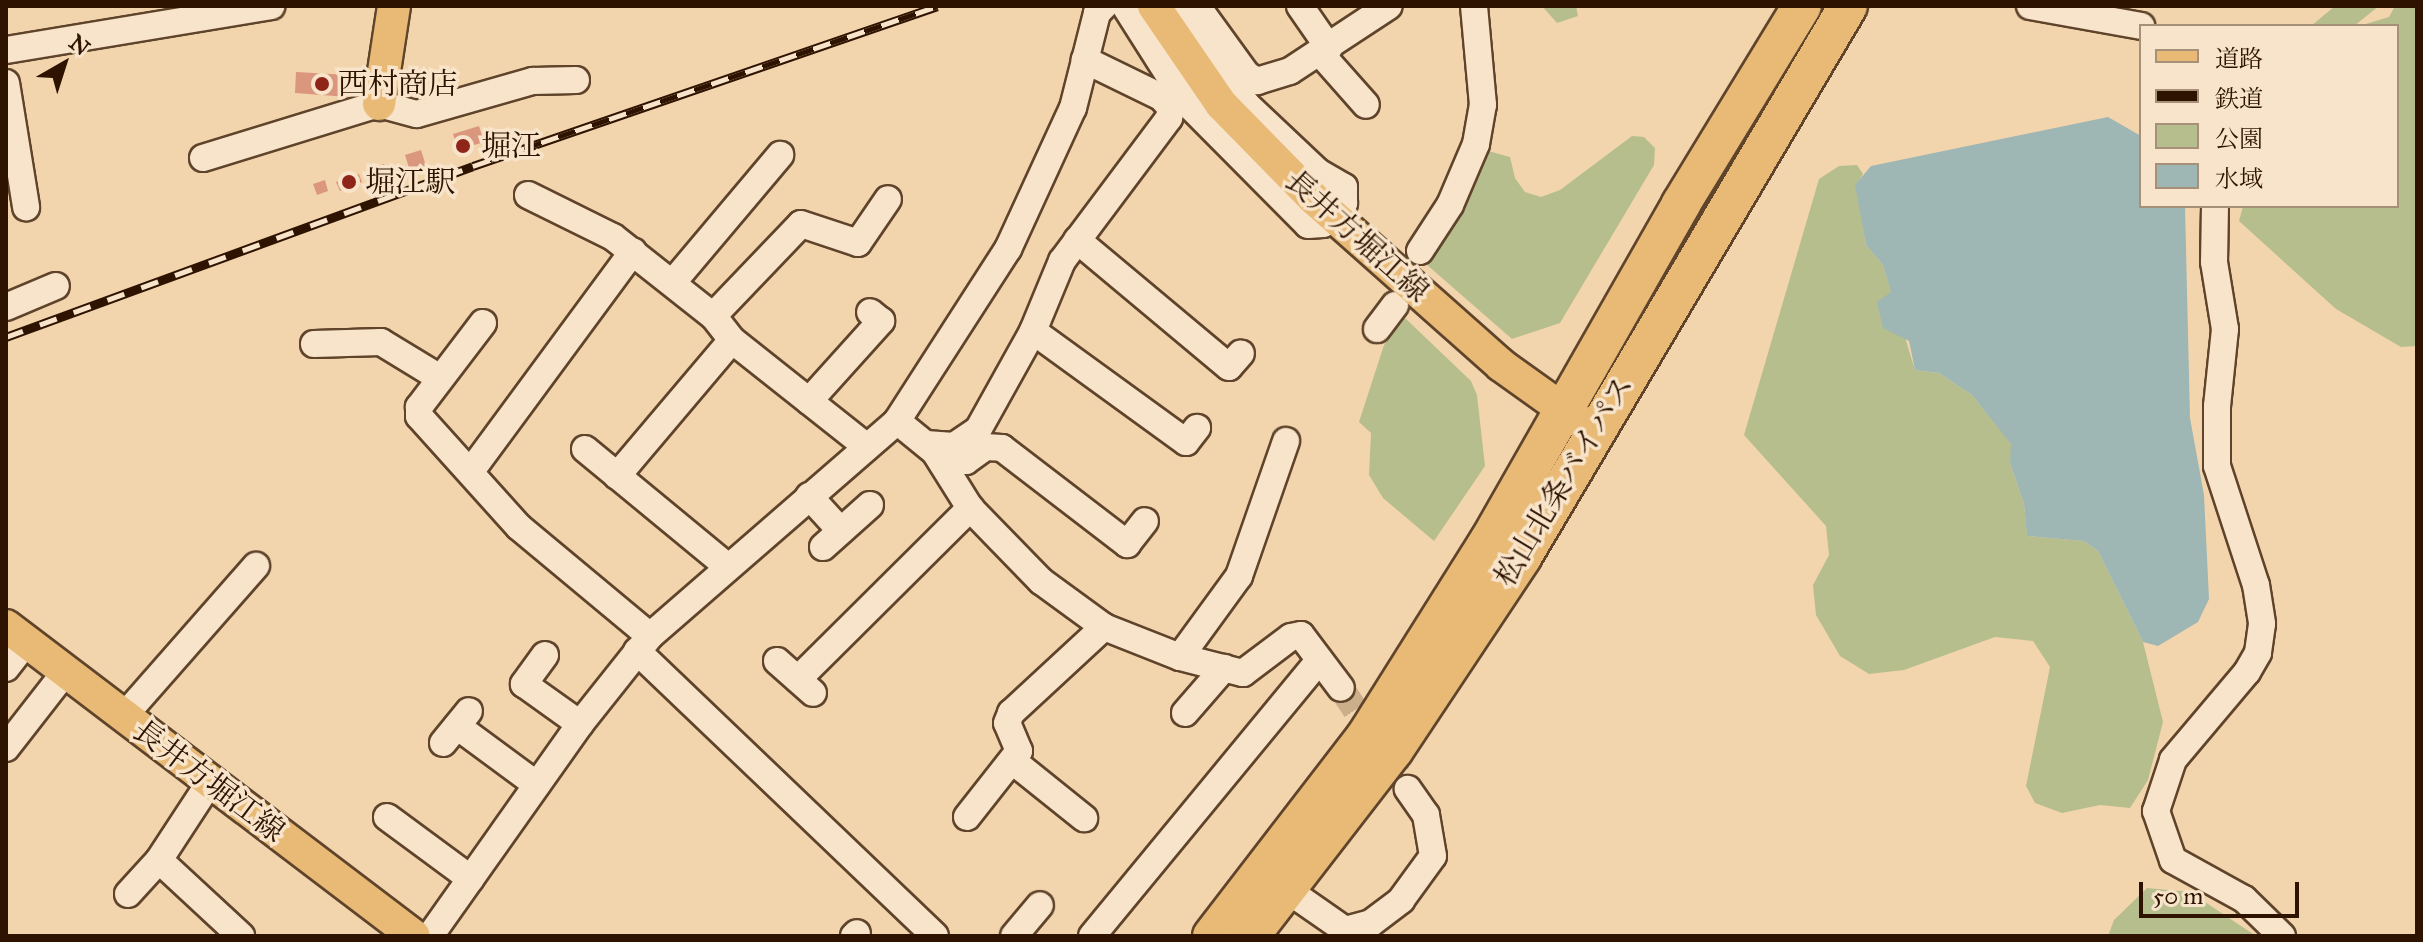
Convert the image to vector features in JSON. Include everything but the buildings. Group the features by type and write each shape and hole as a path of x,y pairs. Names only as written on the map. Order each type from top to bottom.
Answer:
{"highway":[{"name":"松山北条バイパス","path":"1212,936 1366,736 1489,541 1802,6"},
{"name":"松山北条バイパス","path":"1250,936 1394,750 1522,557 1848,6"}],"main road":[{"path":"379,104 394,6"},
{"name":"長井方堀江線","path":"1152,6 1221,104 1333,216 1501,365 1594,431"},
{"name":"長井方堀江線","path":"16,633 414,936"}],"street":[{"path":"6,50 271,6"},
{"path":"430,936 580,724 643,643 897,421 1008,249 1073,108 1097,13 1104,6"},
{"path":"1197,6 1247,75 1257,81 1290,71 1389,6"},
{"path":"1300,6 1324,50 1366,105"},
{"path":"1420,251 1450,205 1476,144 1483,105 1474,6"},
{"path":"2030,6 2139,26"},
{"path":"934,453 954,446 978,430 1033,331 1062,261 1169,118 1171,108 1144,86 1085,60"},
{"path":"203,158 379,104 417,114 533,81 576,80"},
{"path":"6,83 26,207"},
{"path":"674,281 780,155"},
{"path":"528,195 582,219 674,281 713,316 732,340 867,447"},
{"path":"713,316 801,224 858,243 888,199"},
{"path":"2215,208 2214,262 2225,329 2217,406 2217,466 2256,585 2262,624 2258,653 2247,672 2173,760 2156,811 2173,860 2244,899 2282,936"},
{"path":"1077,240 1229,367 1241,353"},
{"path":"471,471 633,251"},
{"path":"6,307 56,286"},
{"path":"1377,329 1395,305"},
{"path":"809,401 881,321 870,312"},
{"path":"483,323 419,407 419,416 519,527 643,643 924,932"},
{"path":"1033,331 1186,442 1197,428"},
{"path":"617,476 732,340"},
{"path":"314,344 381,342 440,378"},
{"path":"897,421 934,453 970,508 1041,581 1104,627 1180,657 1243,673 1291,637 1301,635 1308,639 1317,663 1341,688"},
{"path":"1180,657 1239,576 1287,441"},
{"path":"934,453 966,461 985,447 1002,448 1127,544 1145,521"},
{"path":"585,449 728,567"},
{"path":"809,496 832,539 870,505"},
{"path":"777,661 805,686 970,508"},
{"path":"124,716 258,567"},
{"path":"967,817 1014,762 1019,751 1007,723 1011,713 1104,627"},
{"path":"6,668 16,633"},
{"path":"545,655 524,684 580,724"},
{"path":"1092,936 1317,663"},
{"path":"1185,713 1224,668"},
{"path":"6,748 66,671"},
{"path":"456,727 537,785"},
{"path":"1014,762 1084,818"},
{"path":"128,894 159,860 210,782"},
{"path":"1286,889 1334,924 1359,933 1401,900 1433,856 1426,815 1408,789"},
{"path":"387,817 471,879"},
{"path":"159,860 241,936"},
{"path":"1014,936 1040,905"}],"green space":[{"path":"1542,6 1576,6 1578,16 1557,23"},
{"path":"2335,6 2379,6 2356,24 2313,24"},
{"path":"2395,6 2417,6 2417,346 2401,347 2336,309 2239,221 2242,208 2399,208 2399,24 2366,24 2389,17"},
{"path":"1632,136 1644,137 1655,148 1654,165 1560,323 1512,339 1426,264 1481,149 1510,157 1515,178 1525,192 1541,197 1560,190"},
{"path":"1857,165 1863,174 1856,186 1866,245 1883,265 1915,370 1939,373 1972,395 2012,444 2010,463 2024,504 2027,536 2084,541 2098,551 2143,642 2163,722 2148,780 2130,808 2100,805 2062,813 2035,803 2026,786 2050,667 2033,641 1995,637 1904,670 1869,674 1840,656 1816,615 1813,585 1829,555 1826,526 1744,435 1819,179 1839,166"},
{"path":"1405,318 1471,381 1477,395 1485,466 1434,541 1383,498 1369,475 1371,433 1359,422 1384,345"},
{"path":"2147,888 2190,892 2256,936 2108,936 2114,920"}],"water":[{"path":"2108,117 2139,135 2139,208 2185,208 2190,418 2204,495 2209,599 2198,622 2158,646 2143,642 2098,551 2084,541 2027,536 2024,504 2010,463 2011,444 1972,395 1939,373 1915,370 1909,341 1883,328 1877,302 1891,292 1883,265 1866,245 1855,185 1871,166"}],"tunnel":[{"path":"1341,688 1408,789"}],"railway":[{"path":"6,337 473,166 937,6"}],"place":[{"name":"西村商店","path":"322,84"},
{"name":"堀江","path":"463,146"},
{"name":"堀江駅","path":"349,182"}]}
